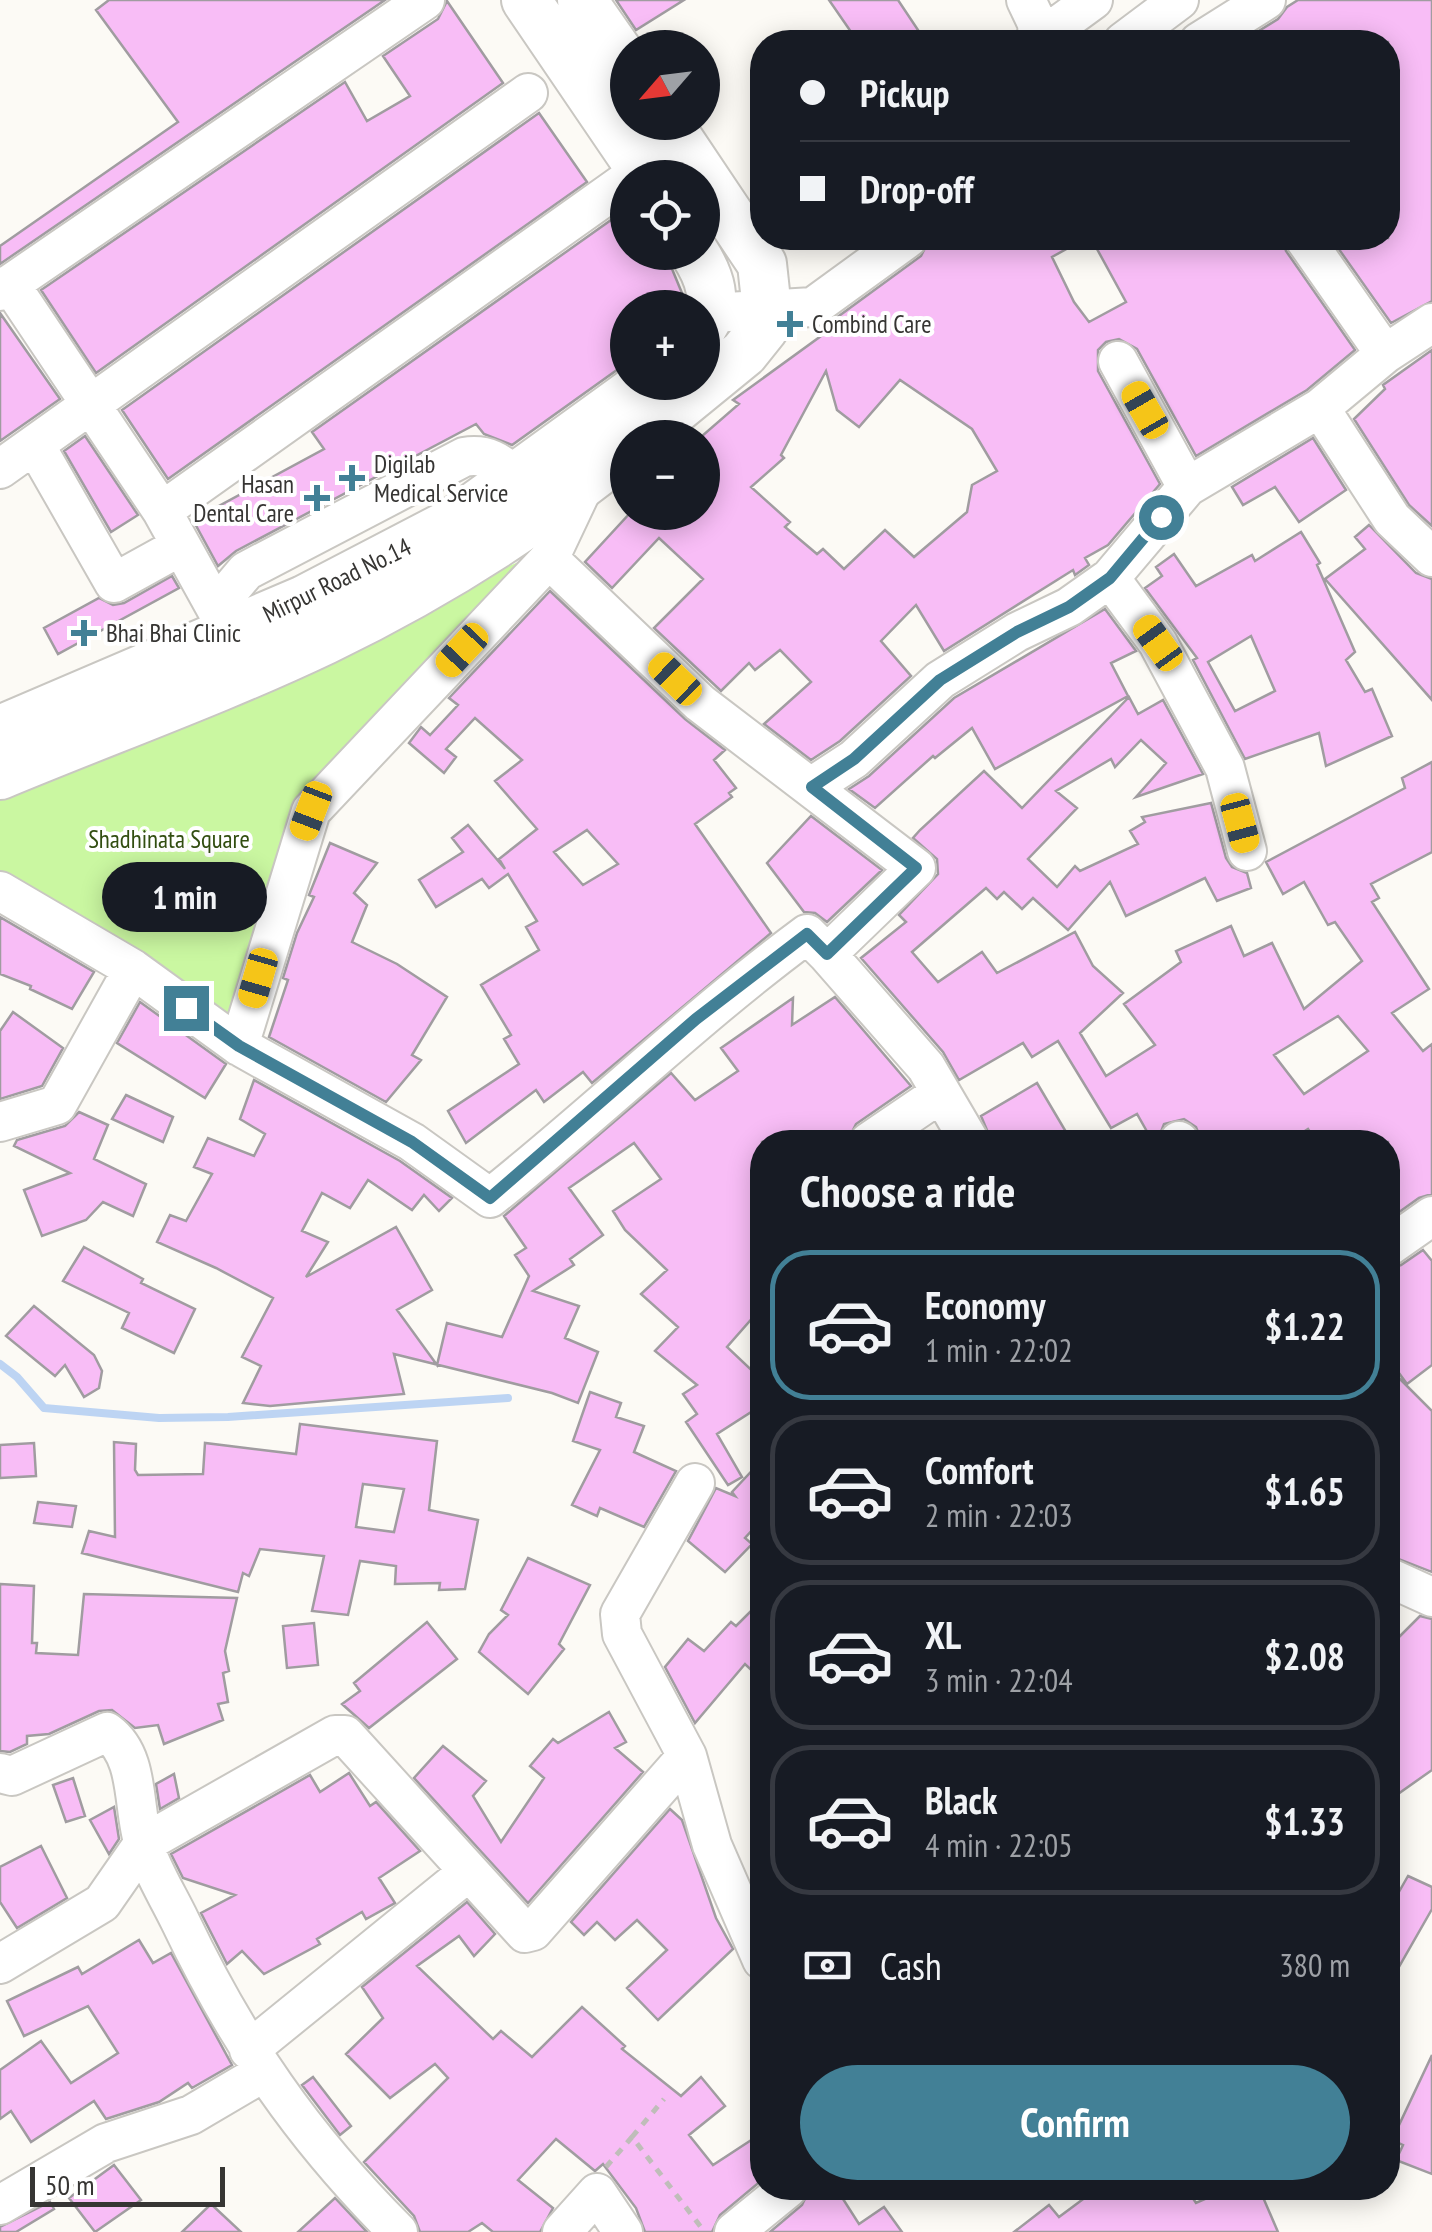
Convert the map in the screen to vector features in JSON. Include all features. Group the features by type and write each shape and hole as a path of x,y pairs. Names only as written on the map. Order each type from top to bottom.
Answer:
{"main road":[{"path":"526,0 627,160"},
{"path":"582,0 610,40"},
{"path":"679,140 750,246"},
{"path":"662,420 744,352 764,328 762,264 753,250"},
{"name":"Mirpur Road No.14","path":"0,730 304,600 452,523 622,400"},
{"name":"Mirpur Road No.14","path":"0,774 324,640 476,559 610,463"}],"street":[{"path":"229,632 162,511 5,287 425,0"},
{"path":"1026,0 1036,30"},
{"path":"1052,30 1093,0"},
{"path":"1138,30 1179,0"},
{"path":"1200,30 1233,0"},
{"path":"1209,30 1266,0"},
{"path":"181,546 114,583 10,459 91,406 528,93"},
{"path":"162,511 610,195"},
{"path":"766,299 803,284 847,250"},
{"path":"720,294 812,307 891,250"},
{"path":"1312,250 1386,354"},
{"path":"812,787 854,759 940,680 1017,632 1069,607 1110,578 1186,486 1238,460 1320,408 1386,354 1432,323"},
{"path":"1118,361 1186,486"},
{"path":"1320,408 1392,519 1432,556"},
{"path":"239,1046 311,811 549,559 585,483"},
{"path":"549,559 700,704 916,868 827,954"},
{"path":"1110,578 1158,643 1225,768 1247,851"},
{"path":"0,891 132,969 239,1046 412,1142 490,1198 696,1019 807,934 926,1068 963,1130"},
{"path":"0,1122 57,1104 132,969"},
{"path":"886,1130 941,1092"},
{"path":"1400,1239 1432,1216"},
{"path":"695,1484 620,1614 622,1634 686,1756 712,1845 750,1932"},
{"path":"1400,1582 1432,1597"},
{"path":"0,1773 12,1776 108,1732 123,1744 139,1808 143,1844 212,1988 256,2061 337,2171 398,2232"},
{"path":"0,1964 102,1903 143,1844 335,1735 345,1735 520,1932 530,1933 686,1756"},
{"path":"0,2205 106,2143 190,2115 468,1872"},
{"path":"562,2232 597,2194 623,2232"},
{"path":"734,2232 773,2200"}],"path":[{"path":"597,2194 609,2160 664,2099"},
{"path":"632,2137 705,2232"}],"green space":[{"name":"Shadhinata Square","path":"537,554 297,816 227,1018 0,878 0,785"}],"building":[{"path":"109,0 385,0 0,264 0,246 178,122 96,10"},
{"path":"616,0 684,0 636,30"},
{"path":"829,0 898,0 918,30 850,30"},
{"path":"1298,0 1432,0 1432,301 1391,323 1339,250 1400,250 1400,30 1260,30 1278,19"},
{"path":"447,1 503,83 96,373 41,290 345,82 367,121 410,96 383,56 438,19"},
{"path":"539,113 587,182 168,479 122,410"},
{"path":"610,221 610,270 672,270 681,290 610,290 610,375 512,445 484,434 476,424 236,551 218,566 193,520 324,449 312,432"},
{"path":"924,250 1065,250 1052,257 1074,302 1089,322 1126,302 1098,250 1286,250 1355,350 1307,390 1196,456 1137,349 1119,339 1106,342 1098,350 1098,371 1160,484 1108,545 1085,558 1089,565 1075,575 1073,570 944,651 916,605 881,641 911,676 840,741 811,760 764,724 811,682 780,650 755,670 749,663 721,691 654,628 703,579 659,538 612,588 585,562 614,530 720,530 720,420 739,404 733,400 832,328 828,324","holes":["826,371 837,410 859,427 900,380 972,429 997,471 972,485 967,512 914,557 885,530 844,569 823,549 817,554 785,527 790,522 751,487 784,458 781,455"]},
{"path":"0,313 60,399 0,441"},
{"path":"1432,350 1432,526 1409,505 1354,419 1385,389 1383,385"},
{"path":"85,436 138,515 111,532 64,451"},
{"path":"1313,438 1346,490 1299,522 1275,487 1243,505 1232,487"},
{"path":"1369,525 1416,573 1432,579 1432,700 1325,579 1365,549 1355,537"},
{"path":"1301,532 1320,563 1317,565 1355,652 1346,660 1365,692 1372,689 1392,736 1326,766 1319,733 1245,759 1193,660 1197,658 1145,588 1162,576 1156,567 1174,554 1196,586 1252,555 1255,561","holes":["1251,636 1275,691 1235,711 1208,662"]},
{"path":"172,576 179,588 58,654 44,628 99,598 113,605 124,603"},
{"path":"550,591 685,719 725,750 714,760 736,788 729,793 732,797 695,824 771,933 592,1083 583,1072 544,1102 536,1090 466,1143 448,1111 519,1064 504,1039 511,1035 481,985 539,950 526,927 537,921 508,874 489,888 482,879 436,907 419,880 463,852 452,838 468,825 505,869 499,859 537,829 495,781 522,760 475,718 446,749 456,757 444,773 409,743 421,727 430,735 458,705 449,698","holes":["587,830 618,864 583,885 554,852"]},
{"path":"1105,609 1136,651 1111,663 1128,696 995,769 972,728 933,756 875,808 849,789 869,776 954,698"},
{"path":"1129,697 1138,714 1163,700 1203,774 1136,797 1166,763 1141,740 1115,767 1111,759 1056,791 1077,808 1028,859 1057,887 1075,866 1080,871 1138,844 1130,831 1145,822 1142,817 1211,803 1226,858 1232,867 1247,873 1251,888 1217,901 1205,878 1126,916 1110,882 1068,930 1033,898 1022,909 1004,892 997,899 986,888 912,952 938,982 982,952 997,973 1075,932 1093,966 1123,993 1080,1033 1106,1076 1155,1045 1124,1004 1181,962 1176,951 1231,926 1244,956 1272,943 1304,1009 1362,961 1335,922 1328,925 1304,882 1283,894 1266,862 1405,788 1402,778 1432,762 1432,852 1371,884 1379,898 1372,902 1429,989 1392,1013 1423,1051 1432,1044 1432,1194 1400,1211 1400,1130 1197,1130 1184,1119 1164,1124 1162,1130 1146,1130 1137,1114 1111,1128 1058,1041 1032,1057 1023,1043 959,1080 943,1052 861,958 906,922 899,915 938,874 937,859 913,838 984,771 1022,808","holes":["1338,1016 1368,1051 1304,1094 1274,1055"]},
{"path":"811,816 882,870 827,922 815,913 804,912 767,863"},
{"path":"330,843 377,863 354,893 367,905 352,942 397,964 447,997 412,1055 421,1060 386,1102 269,1037 288,980 283,978 297,933 314,897 309,895"},
{"path":"0,917 94,972 72,1009 0,974"},
{"path":"835,997 911,1086 853,1130 750,1130 750,1321 727,1347 750,1369 750,1413 717,1434 742,1477 728,1485 686,1422 697,1414 683,1394 697,1385 655,1351 678,1327 641,1294 667,1270 625,1230 613,1211 661,1179 634,1143 569,1188 603,1235 570,1259 574,1265 533,1291 579,1306 565,1338 598,1352 578,1403 437,1365 447,1323 502,1337 529,1276 515,1255 526,1248 504,1216 671,1073 695,1100 738,1071 721,1048 793,998 792,1025"},
{"path":"140,1002 226,1064 205,1098 117,1043"},
{"path":"13,1012 63,1048 42,1086 0,1099 0,1031"},
{"path":"254,1080 400,1161 452,1198 439,1211 424,1195 412,1210 368,1180 350,1208 322,1193 302,1231 328,1242 306,1277 396,1227 432,1290 397,1310 437,1365 394,1354 404,1394 270,1406 243,1403 261,1366 242,1357 273,1298 157,1242 170,1215 186,1221 212,1174 194,1167 208,1138 254,1156 265,1134 240,1119"},
{"path":"1037,1083 1065,1130 987,1130 981,1116"},
{"path":"126,1095 173,1117 163,1142 112,1119"},
{"path":"79,1112 108,1125 94,1159 146,1184 133,1216 103,1202 86,1220 42,1236 24,1190 70,1173 14,1146 17,1140 65,1126"},
{"path":"84,1247 143,1279 141,1283 195,1309 174,1353 122,1328 129,1313 63,1281"},
{"path":"1423,1250 1432,1261 1432,1365 1407,1384 1400,1374 1401,1265"},
{"path":"34,1306 94,1355 102,1371 99,1388 84,1397 65,1365 55,1376 6,1336"},
{"path":"1400,1379 1432,1411 1432,1572 1400,1560"},
{"path":"590,1392 621,1403 616,1417 644,1426 634,1452 676,1471 644,1527 600,1508 597,1516 572,1505 600,1450 573,1441"},
{"path":"300,1424 437,1441 429,1510 478,1520 465,1589 439,1590 440,1583 395,1584 396,1566 360,1561 348,1615 312,1611 324,1556 260,1549 249,1576 243,1573 238,1592 82,1553 89,1531 115,1537 114,1442 136,1444 138,1475 203,1474 205,1443 296,1454","holes":["363,1484 404,1489 394,1532 356,1527"]},
{"path":"34,1443 36,1476 0,1478 0,1445"},
{"path":"750,1473 750,1532 745,1538 750,1546 725,1572 688,1541 716,1488 735,1496 732,1492"},
{"path":"38,1502 76,1506 72,1527 34,1523"},
{"path":"528,1558 590,1585 559,1644 564,1649 528,1694 479,1652 489,1634 508,1615 501,1610"},
{"path":"0,1584 34,1586 32,1643 37,1643 36,1653 78,1655 84,1594 237,1598 225,1651 229,1671 223,1673 228,1702 218,1704 223,1720 164,1744 158,1725 135,1728 112,1710 99,1711 49,1734 27,1736 27,1744 10,1752 0,1751"},
{"path":"750,1612 750,1669 745,1664 695,1723 665,1667 688,1639 704,1651 731,1622 736,1626"},
{"path":"1420,1616 1432,1619 1432,1770 1400,1793 1400,1636"},
{"path":"427,1622 457,1659 369,1728 342,1704 360,1691 354,1683"},
{"path":"314,1623 318,1665 287,1668 283,1626"},
{"path":"609,1712 626,1742 615,1748 643,1772 528,1903 414,1778 443,1746 486,1781 473,1796 501,1842 544,1778 530,1766 553,1739 558,1743"},
{"path":"349,1773 370,1806 376,1802 420,1851 379,1878 395,1903 366,1919 362,1912 317,1939 320,1944 264,1974 242,1951 227,1964 201,1913 235,1895 183,1878 171,1854 310,1775 320,1792"},
{"path":"174,1774 179,1798 160,1809 156,1784"},
{"path":"73,1778 85,1816 66,1822 53,1785"},
{"path":"114,1807 119,1839 109,1854 90,1820"},
{"path":"670,1809 682,1820 716,1918 733,1949 658,2020 627,1988 667,1950 637,1920 615,1940 597,1922 584,1935 571,1922"},
{"path":"41,1846 67,1898 17,1928 0,1902 0,1867"},
{"path":"1408,1876 1432,1887 1432,1909 1400,1965 1400,1890"},
{"path":"467,1902 495,1934 474,1956 459,1936 417,1966 493,2039 501,2031 532,2057 582,2007 625,2046 622,2049 681,2096 701,2077 725,2106 689,2135 713,2165 750,2141 750,2190 720,2215 712,2232 645,2232 636,2208 603,2164 595,2171 556,2139 518,2180 553,2208 540,2232 493,2232 482,2223 468,2232 420,2232 414,2216 364,2162 448,2078 435,2064 390,2098 346,2054 383,2018 362,1987"},
{"path":"139,1940 153,1963 171,1953 232,2065 192,2088 188,2083 159,2102 106,2119 94,2101 31,2142 11,2111 0,2119 0,2070 41,2041 71,2083 118,2053 88,2006 24,2036 7,2001 78,1967 82,1974"},
{"path":"1432,2055 1432,2174 1400,2162 1400,2123"},
{"path":"313,2077 351,2126 340,2135 302,2085"},
{"path":"114,2165 141,2200 95,2232 69,2198"},
{"path":"335,2198 367,2232 298,2232"},
{"path":"804,2200 844,2200 859,2224 884,2207 902,2232 770,2232"},
{"path":"1082,2200 1264,2200 1278,2232 1014,2232 1049,2205 1059,2217"},
{"path":"50,2202 54,2209 16,2232 0,2232 0,2227"},
{"path":"211,2204 241,2232 182,2232"}],"waterway":[{"path":"0,1364 44,1408 159,1418 508,1398"}],"place":[{"name":"Combind Care","path":"790,324"},
{"name":"Digilab Medical Service","path":"352,478"},
{"name":"Hasan Dental Care","path":"317,498"},
{"name":"Bhai Bhai Clinic","path":"84,633"}],"route":[{"path":"186,1008 239,1046 412,1142 490,1198 741,983 807,934 827,954 916,868 812,787 854,759 940,680 1017,632 1069,607 1110,578 1161,517"}]}
